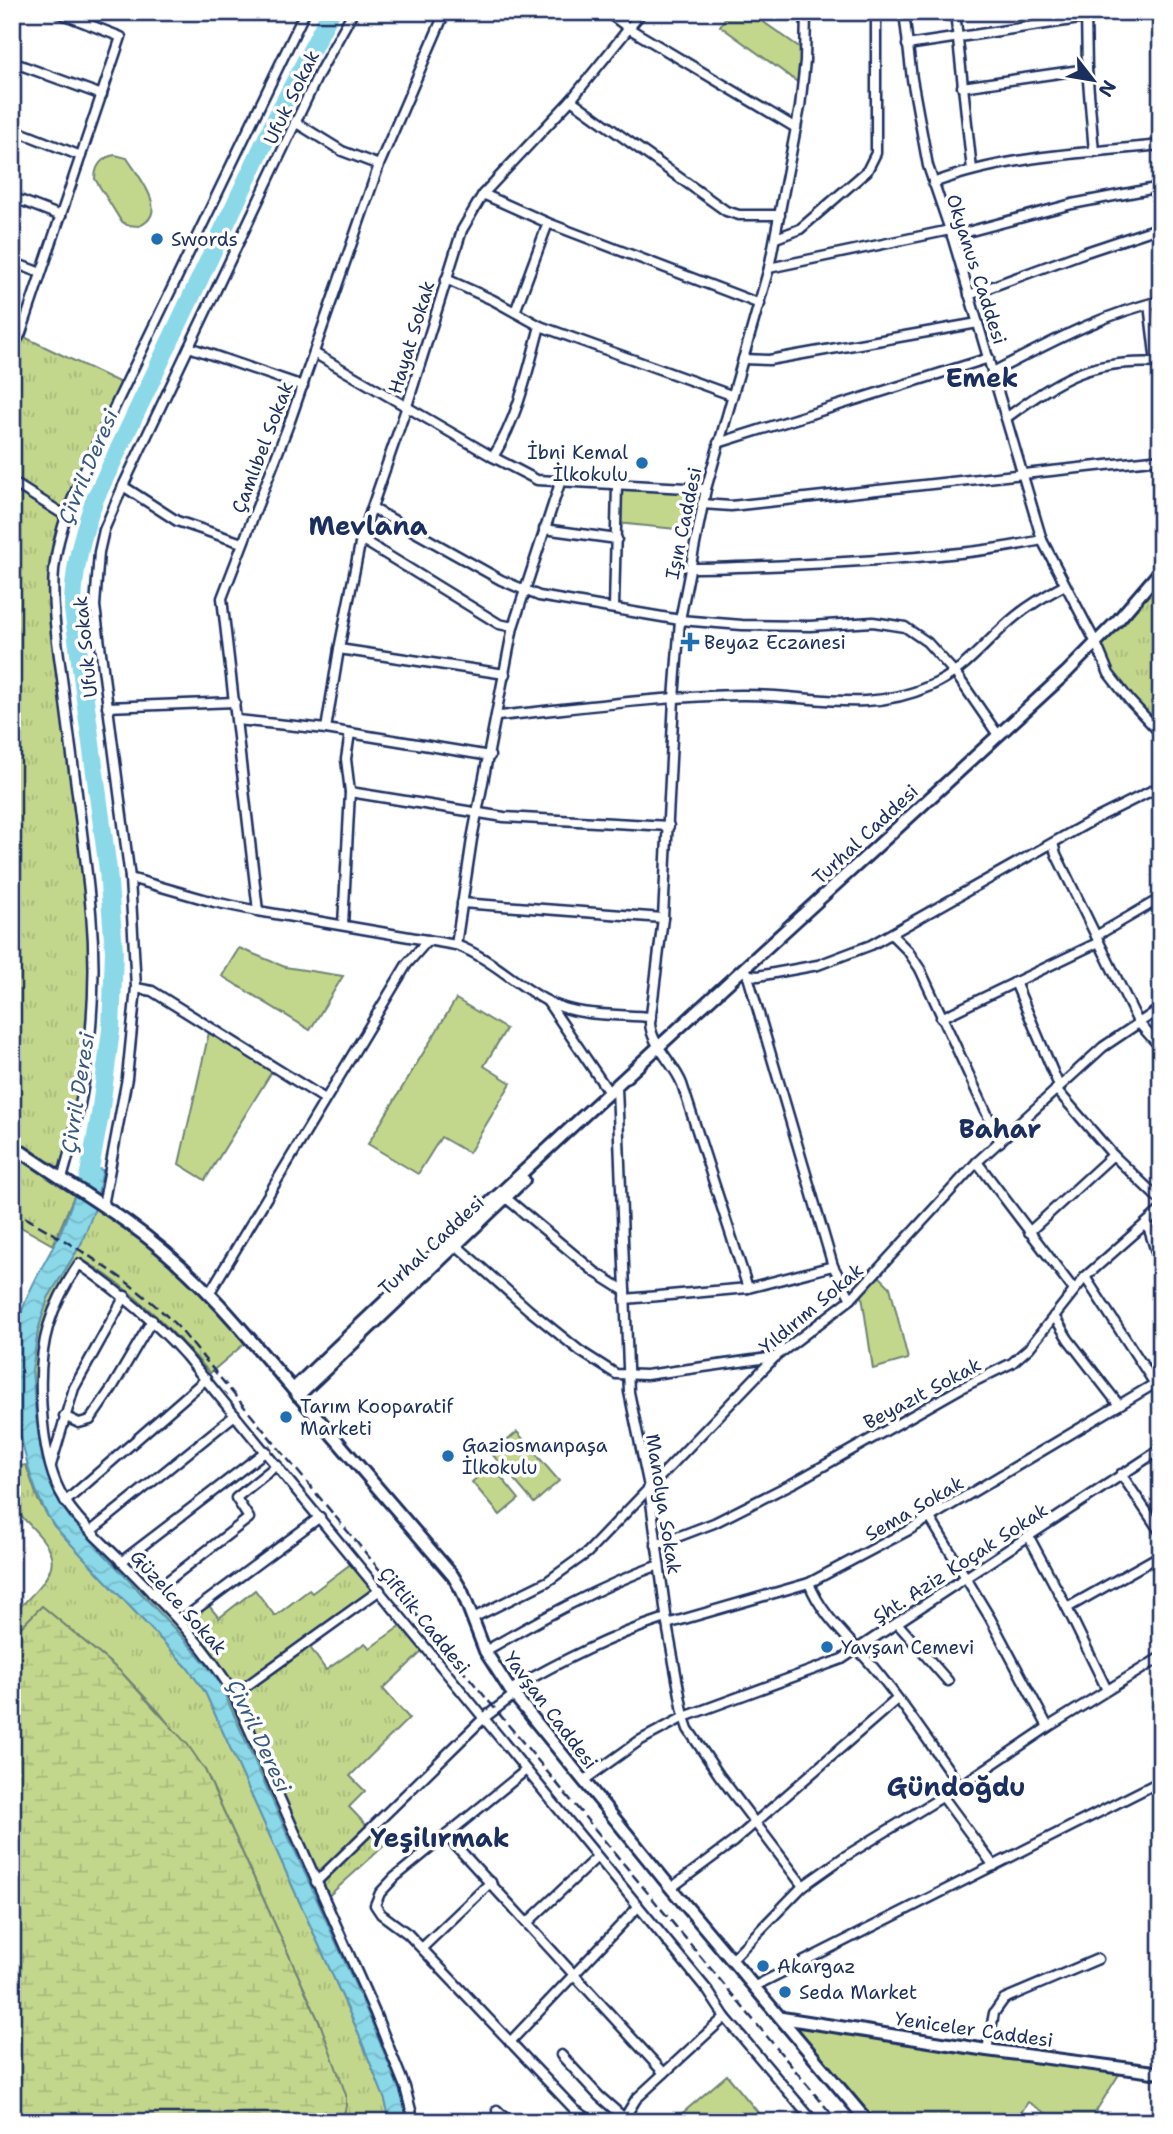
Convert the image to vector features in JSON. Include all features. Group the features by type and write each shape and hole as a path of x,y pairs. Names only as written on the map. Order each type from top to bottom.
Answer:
{"street":[{"path":"12,349 61,216 121,37 57,12"},
{"path":"67,1182 91,1028 94,953 54,612 54,567 66,516 82,476 305,12"},
{"name":"Ufuk Sokak","path":"100,1203 127,1078 136,988 130,877 95,606 96,572 104,530 295,122 352,12"},
{"name":"Çamlıbel Sokak","path":"258,911 237,720 221,612 222,598 303,386 379,166 445,12"},
{"path":"607,12 630,29 796,128"},
{"name":"Hayat Sokak","path":"326,729 361,539 407,406 462,230 483,194 571,100 642,12"},
{"name":"Işın Caddesi","path":"748,1288 682,1084 675,1067 651,1033 651,1017 663,918 680,620 702,504 760,304 776,238 803,83 807,12"},
{"path":"776,238 800,229 867,171 873,161 876,153 876,12"},
{"name":"Okyanus Caddesi","path":"904,12 918,116 933,183 951,233 1042,540 1114,681 1161,734"},
{"path":"955,12 972,170"},
{"path":"907,45 1086,15 1087,69 1094,152"},
{"path":"12,62 102,95"},
{"path":"962,87 1087,69"},
{"path":"571,100 726,211 739,215 780,215"},
{"path":"295,122 342,151 379,166"},
{"path":"12,129 81,156"},
{"path":"933,183 972,170 1161,145"},
{"path":"769,268 951,233 1072,204 1161,187"},
{"path":"483,194 548,223 760,304"},
{"path":"12,197 61,216"},
{"path":"515,312 548,223"},
{"path":"969,295 1161,227"},
{"path":"12,262 41,273"},
{"path":"446,279 540,326 732,395"},
{"path":"993,372 1083,328 1161,302"},
{"path":"1006,418 1050,387 1080,372 1110,365 1159,363 1149,304"},
{"path":"743,359 769,360 978,323"},
{"path":"492,457 502,443 520,396 540,326"},
{"path":"188,347 303,386"},
{"path":"314,353 492,457 537,480 706,489"},
{"path":"718,443 989,358"},
{"path":"702,504 731,506 1161,458"},
{"path":"12,482 66,516"},
{"path":"456,945 477,814 513,627 560,482"},
{"path":"123,486 177,521 242,543"},
{"path":"614,608 617,486"},
{"path":"372,508 523,591 558,600 680,620 742,625 810,626 873,622 896,625 912,631 927,642 956,674 998,735"},
{"path":"544,529 617,539"},
{"path":"361,539 499,624 513,627"},
{"path":"689,568 771,567 955,554 1000,550 1042,540"},
{"name":"Turhal Caddesi","path":"296,1392 479,1211 745,972 1096,643 1161,570"},
{"path":"498,716 743,695 865,702 911,694 956,674 1015,617 1065,585"},
{"path":"339,649 505,674"},
{"path":"107,707 234,702"},
{"path":"237,720 326,729 490,757"},
{"path":"343,925 350,792 346,759 350,733"},
{"path":"745,972 758,976 818,965 892,935 1161,786"},
{"path":"350,792 477,814 669,826"},
{"path":"1053,844 1138,1022 1161,1048"},
{"path":"130,877 214,902 456,945 484,957 547,1001 566,1009 651,1017"},
{"path":"941,1018 1097,939 1161,898"},
{"path":"462,903 663,918"},
{"path":"892,935 914,958 999,1142"},
{"path":"210,1292 407,964 428,940"},
{"path":"745,972 833,1266 851,1299"},
{"path":"1016,982 1058,1088 1113,1155 1161,1201"},
{"path":"136,988 152,991 325,1099"},
{"path":"547,1001 613,1091"},
{"name":"Yıldırım Sokak","path":"473,1618 548,1581 587,1553 775,1357 851,1299 999,1142 1104,1047 1161,1008"},
{"name":"Manolya Sokak","path":"613,1091 631,1404 649,1487 667,1621 684,1717 702,1752 803,1886"},
{"name":"Turhal Caddesi","path":"296,1392 506,1198 584,1117"},
{"name":"Yavşan Caddesi","path":"12,1145 154,1242 210,1292 443,1562 462,1591 485,1651 512,1692 671,1888 868,2122"},
{"path":"1029,1232 1113,1155"},
{"path":"978,1162 1074,1290"},
{"path":"506,1198 625,1295 748,1288 833,1266"},
{"name":"Beyazıt Sokak","path":"656,1545 714,1523 795,1482 961,1388 1012,1363 1029,1348 1086,1277 1161,1210"},
{"path":"1147,1223 1161,1268"},
{"path":"456,1245 529,1310 580,1351 616,1374 628,1376 775,1357"},
{"name":"Çiftlik Caddesi","path":"79,1264 125,1296 152,1320 206,1379 708,1991 725,2017 814,2122"},
{"name":"Güzelce Sokak","path":"79,1264 55,1302 41,1359 41,1405 51,1468 65,1502 180,1621 218,1668 234,1695 375,2013 405,2087 414,2122"},
{"path":"1086,1277 1158,1382"},
{"path":"51,1468 64,1416 81,1373 125,1296"},
{"path":"1054,1316 1118,1405"},
{"path":"64,1416 79,1423 90,1420 152,1320"},
{"path":"65,1502 206,1379"},
{"name":"Sema Sokak","path":"316,1882 512,1692 570,1656 602,1640 809,1583 930,1518 1158,1382"},
{"path":"91,1531 236,1415"},
{"name":"Şht. Aziz Koçak Sokak","path":"583,1781 639,1741 684,1717 825,1666 856,1650 1161,1449"},
{"path":"121,1562 266,1451"},
{"path":"152,1593 249,1517 236,1498 277,1465"},
{"path":"1121,1474 1161,1533"},
{"path":"180,1621 320,1517"},
{"path":"930,1518 989,1618 1048,1727"},
{"path":"1029,1537 1107,1690"},
{"path":"1067,1608 1161,1555"},
{"path":"485,1651 573,1603 626,1577 659,1565"},
{"path":"809,1583 815,1598 856,1650 874,1667 960,1786"},
{"path":"234,1695 380,1590"},
{"path":"897,1623 948,1681"},
{"path":"732,1959 803,1886 844,1857 1161,1657"},
{"path":"671,1888 704,1866 897,1699"},
{"path":"526,1770 395,1877 376,1901 378,1911 422,1948 575,2110 593,2122"},
{"path":"755,1986 1161,1781"},
{"path":"943,1797 994,1866"},
{"path":"446,1835 664,2073"},
{"path":"527,1923 597,1857"},
{"path":"422,1948 491,1882"},
{"path":"510,2042 638,1907"},
{"path":"987,2050 994,2012 1004,1999 1098,1959"},
{"path":"561,2054 622,2119 636,2099 725,2017"},
{"name":"Yeniceler Caddesi","path":"782,2018 987,2050 1161,2073"},
{"path":"497,2110 509,2122"}],"green space":[{"path":"729,12 749,12 805,51 803,86 720,26"},
{"path":"115,155 127,158 149,194 152,212 148,220 139,226 127,225 121,221 95,179 100,163"},
{"path":"20,335 125,385 66,516 53,592 91,912 91,1028 62,1179 77,1189 53,1245 12,1222 12,349"},
{"path":"617,486 706,489 696,531 617,523"},
{"path":"1155,577 1161,582 1161,734 1114,682 1096,643"},
{"path":"239,948 285,967 343,976 310,1030 222,976"},
{"path":"456,999 506,1029 484,1066 511,1083 469,1153 441,1137 418,1174 368,1144"},
{"path":"210,1028 274,1068 205,1180 179,1164"},
{"path":"97,1201 130,1223 250,1339 210,1373 150,1311 118,1283 82,1259 66,1283 41,1359 49,1464 65,1502 180,1621 206,1602 219,1618 255,1590 275,1616 309,1590 312,1593 356,1560 380,1590 307,1643 326,1670 365,1643 370,1648 406,1622 427,1647 383,1689 409,1718 350,1776 365,1791 349,1807 385,1845 324,1900 375,2013 414,2122 408,2122 403,2099 370,2018 220,1684 185,1640 70,1518 55,1494 42,1458 32,1370 38,1330 48,1298 81,1244"},
{"path":"876,1273 890,1287 908,1359 873,1369 861,1289"},
{"path":"517,1432 559,1481 534,1503 492,1454"},
{"path":"26,1465 38,1500 54,1526 187,1667 205,1692 355,2025 385,2100 390,2122 342,2122 345,2115 321,2026 205,1770 159,1712 121,1672 42,1606 12,1636 12,1615 42,1584 52,1561 42,1538 12,1507 12,1467"},
{"path":"491,1465 519,1499 500,1515 472,1482"},
{"path":"42,1606 121,1672 188,1745 205,1770 321,2026 346,2095 342,2122 12,2122 12,1636"},
{"path":"782,2018 1123,2068 1089,2122 1060,2122 1028,2102 1015,2122 868,2122"},
{"path":"727,2075 766,2122 672,2122"}],"water":[{"path":"85,1166 103,1170 95,1208 81,1244 48,1298 38,1330 32,1370 42,1458 55,1494 70,1518 185,1640 220,1684 370,2018 403,2099 408,2122 390,2122 385,2100 355,2025 205,1692 187,1667 54,1526 32,1478 18,1420 15,1390 17,1332 27,1298 61,1231"}],"waterway":[{"name":"Çivril Deresi","path":"86,1189 100,1115 111,1030 114,951 108,870 73,609 79,553 95,499 279,112 331,12"}],"railway":[{"path":"12,1210 120,1277 178,1327 838,2122"}],"place":[{"name":"Swords","path":"157,239"},
{"name":"İbni Kemal İlkokulu","path":"642,463"},
{"name":"Beyaz Eczanesi","path":"690,642"},
{"name":"Tarım Kooparatif Marketi","path":"286,1417"},
{"name":"Gaziosmanpaşa İlkokulu","path":"448,1456"},
{"name":"Yavşan Cemevi","path":"827,1647"},
{"name":"Akargaz","path":"763,1966"},
{"name":"Seda Market","path":"785,1992"}],"district":[{"name":"Emek","path":"982,378"},
{"name":"Mevlana","path":"368,526"},
{"name":"Bahar","path":"1000,1129"},
{"name":"Gündoğdu","path":"956,1787"},
{"name":"Yeşilırmak","path":"440,1838"}]}
